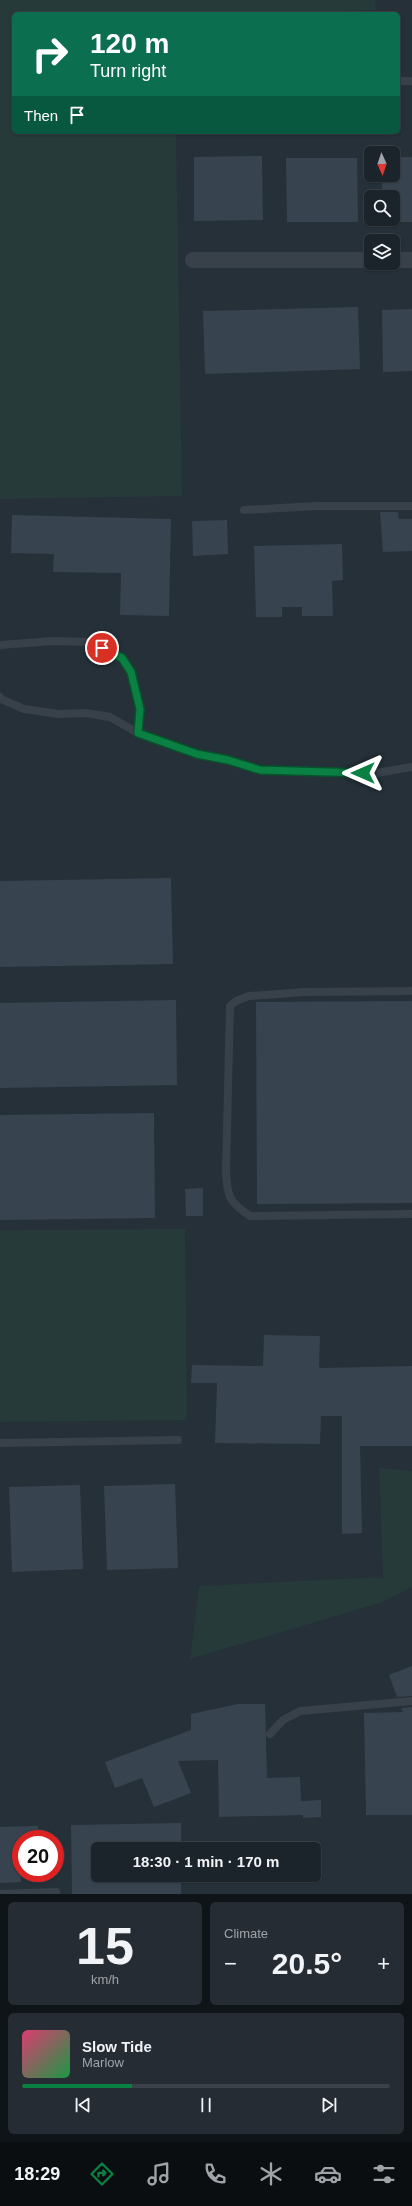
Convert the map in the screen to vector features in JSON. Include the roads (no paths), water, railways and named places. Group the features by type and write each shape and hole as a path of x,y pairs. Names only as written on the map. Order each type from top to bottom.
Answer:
{"street":[{"path":"193,260 364,260"},
{"path":"400,260 412,260"}],"lane":[{"path":"400,81 412,81"},
{"path":"244,510 317,506 412,506"},
{"path":"0,645 53,641 92,642 122,658 131,672 140,709 138,733"},
{"path":"0,697 2,700 24,709 59,714 86,713 110,717 138,733 197,754 228,760 260,770 376,773 412,767"},
{"path":"412,992 305,992 249,996 236,1001 230,1006 226,1171 227,1190 230,1201 250,1216 412,1214"},
{"path":"0,1443 178,1440"},
{"path":"270,1734 284,1720 300,1710 412,1701"},
{"path":"0,1894 56,1892"}]}
